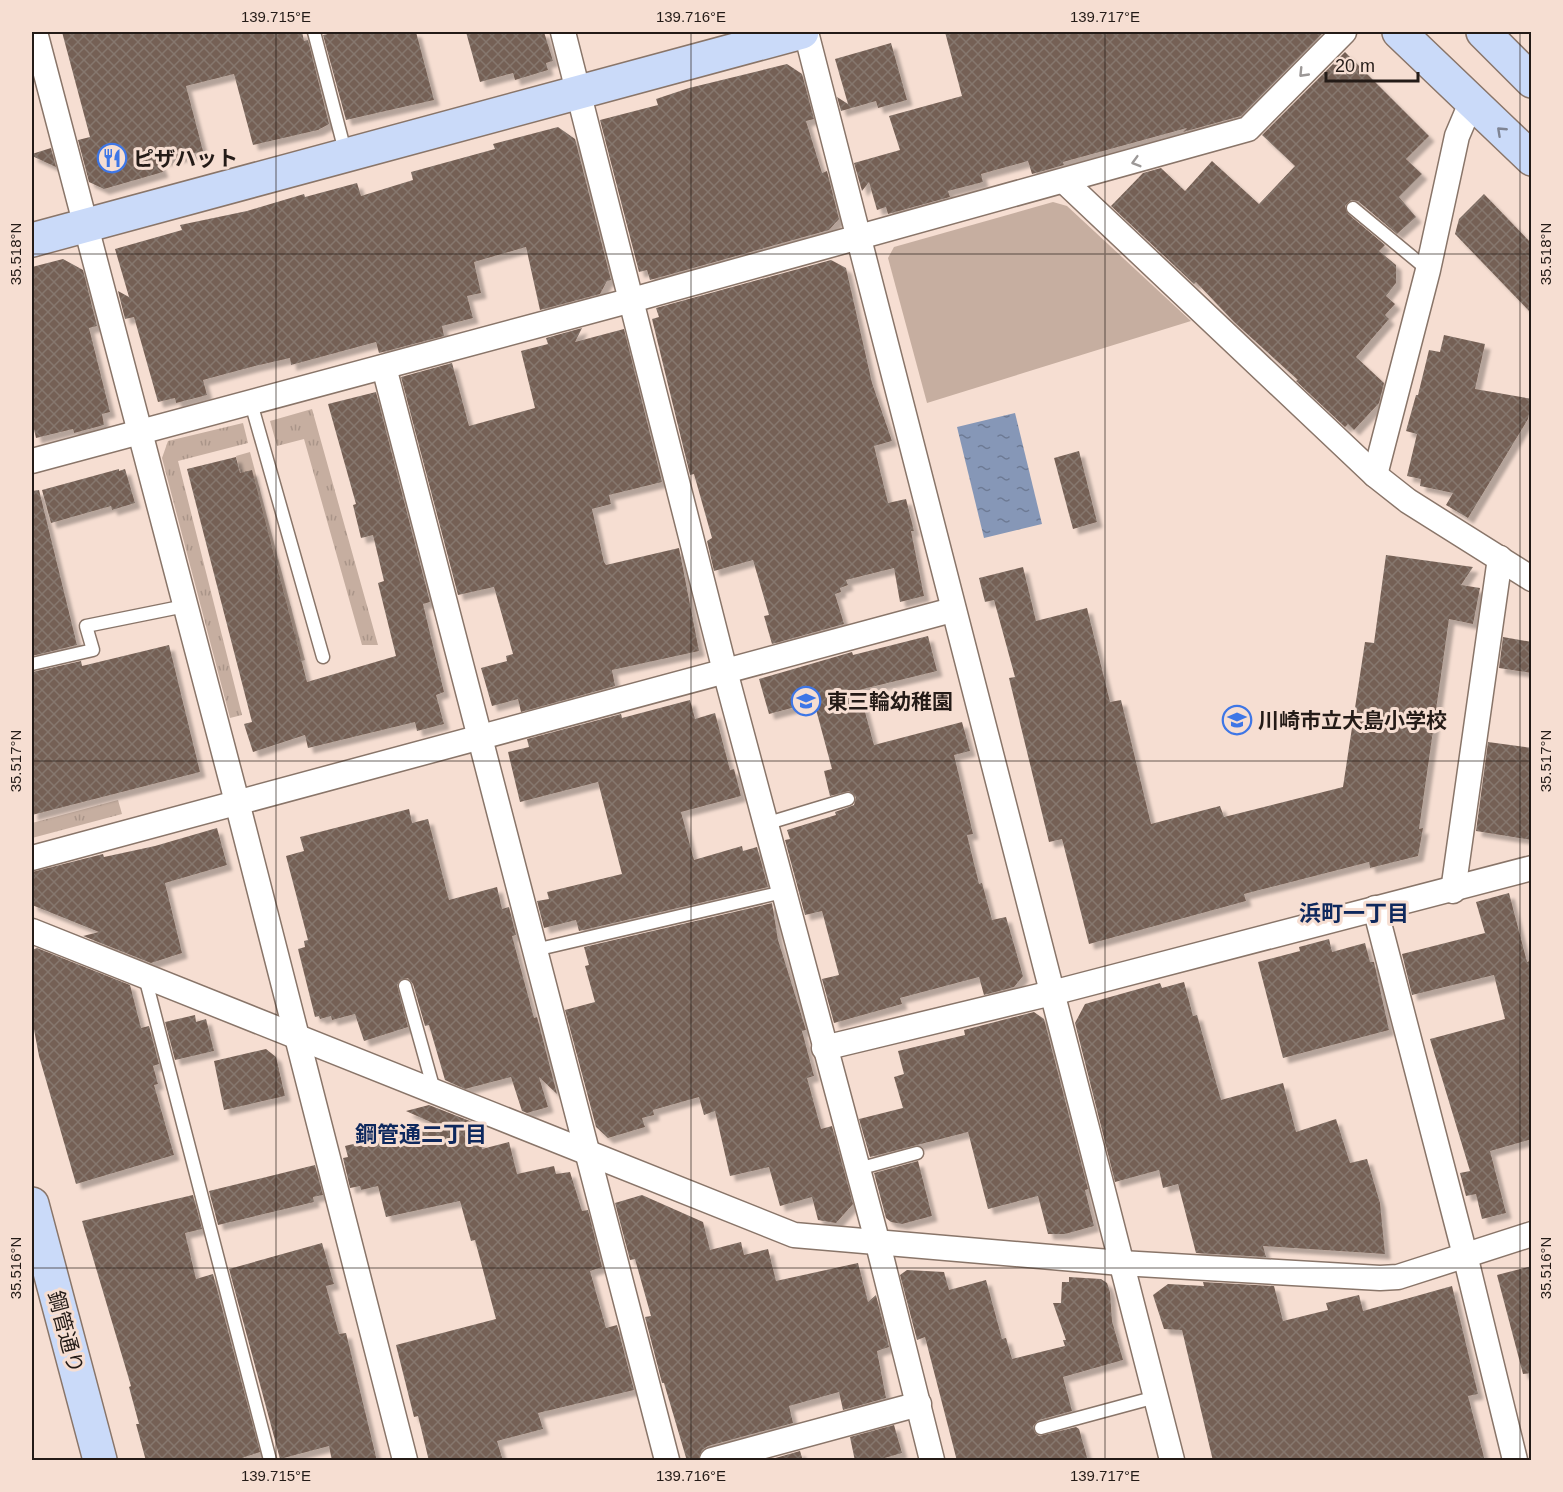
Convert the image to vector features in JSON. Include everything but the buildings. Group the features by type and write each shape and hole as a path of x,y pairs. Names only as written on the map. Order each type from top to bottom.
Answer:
{"street":[{"path":"34,32 237,802 405,1461"},
{"path":"563,32 724,671 878,1244 932,1461"},
{"path":"32,240 804,32 1172,1461"},
{"path":"32,461 632,300 858,236 1065,182 1248,129 1344,32"},
{"path":"1399,32 1532,159"},
{"path":"1483,32 1532,81"},
{"path":"1375,475 1428,270 1457,136 1471,103"},
{"path":"1065,182 1375,475 1408,501 1532,579"},
{"path":"384,367 667,1461"},
{"path":"1453,891 1500,558"},
{"path":"32,858 952,610"},
{"path":"824,1048 1052,993 1375,908 1453,891 1532,868"},
{"path":"1375,908 1465,1255 1515,1461"},
{"path":"32,931 794,1235 878,1244 1121,1263 1380,1278 1398,1277 1532,1234"},
{"name":"鋼管通り","path":"32,1204 100,1461"},
{"path":"712,1461 919,1404"}],"lane":[{"path":"314,32 346,155"},
{"path":"1353,208 1428,270"},
{"path":"251,403 323,657"},
{"path":"32,664 93,650 86,626 185,606"},
{"path":"765,824 848,799"},
{"path":"535,950 783,892"},
{"path":"145,976 270,1461"},
{"path":"405,986 434,1090"},
{"path":"858,1169 917,1153"},
{"path":"1041,1428 1156,1397"}],"green space":[{"path":"1053,202 1067,206 1191,321 927,403 888,258 894,247"},
{"path":"312,409 378,645 362,645 304,439 277,446 270,421"},
{"path":"243,423 248,443 178,461 242,715 230,718 162,458 168,441"},
{"path":"250,452 305,660 291,664 236,456"},
{"path":"118,800 122,814 32,838 32,823"}],"water":[{"path":"1015,413 1042,524 984,538 957,427"}],"place":[{"name":"ピザハット","path":"112,158"},
{"name":"東三輪幼稚園","path":"806,701"},
{"name":"川崎市立大島小学校","path":"1237,720"}],"district":[{"name":"浜町一丁目","path":"1354,913"},
{"name":"鋼管通二丁目","path":"421,1134"}]}
